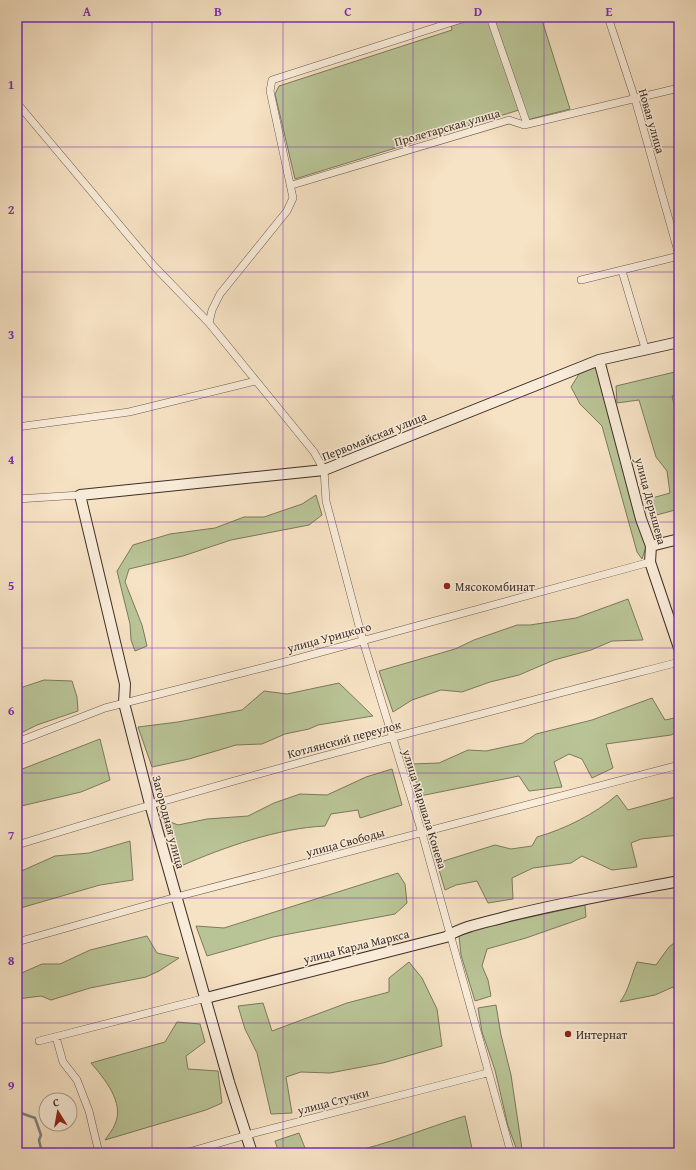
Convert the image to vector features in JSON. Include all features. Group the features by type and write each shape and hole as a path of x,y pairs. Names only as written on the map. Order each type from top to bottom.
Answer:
{"street":[{"path":"209,323 212,310 220,294 287,211 293,198 292,185 270,91 272,80 468,17"},
{"path":"490,17 527,124"},
{"name":"Новая улица","path":"608,17 635,99 679,256"},
{"name":"Пролетарская улица","path":"292,185 509,120 524,125 679,88"},
{"path":"17,103 154,266 209,323 314,452 324,470"},
{"path":"581,280 679,256"},
{"path":"622,271 645,348"},
{"name":"Первомайская улица","path":"17,499 80,495 324,470 599,360 645,348 679,342"},
{"name":"улица Дерышева","path":"599,360 641,519 651,546 650,562 679,648"},
{"path":"17,427 129,412 256,381"},
{"name":"улица Маршала Конева","path":"324,470 326,501 363,641 422,833 487,1073 511,1153"},
{"name":"Загородная улица","path":"80,495 125,684 124,703 150,804 229,1082 252,1153"},
{"path":"651,546 679,539"},
{"name":"улица Урицкого","path":"17,742 105,708 363,641 650,562"},
{"name":"Котлянский переулок","path":"17,845 150,804 392,737 679,662"},
{"name":"улица Свободы","path":"17,942 176,898 679,765"},
{"name":"улица Карла Маркса","path":"39,1042 330,965 446,937 461,929 531,911 679,881"},
{"path":"56,1038 63,1062 77,1080 89,1111 98,1153"},
{"name":"улица Стучки","path":"186,1153 247,1135 487,1073"}],"green space":[{"path":"450,17 541,17 570,109 523,121 519,110 295,179 275,94 279,86 452,30"},
{"path":"596,367 631,500 646,547 642,559 637,552 602,426 580,404 571,387 579,374"},
{"path":"679,371 679,393 672,396 679,424 679,509 653,516 645,500 670,493 667,471 656,457 639,400 617,403 616,386"},
{"path":"316,495 322,515 309,525 231,540 183,556 129,569 125,582 142,625 147,646 135,651 131,640 130,624 117,571 133,545 170,534 215,528 244,517 264,517 302,504"},
{"path":"628,599 643,640 612,641 591,650 554,660 519,675 490,682 462,692 441,690 412,700 393,712 379,671 455,649 474,640 517,625 530,625 576,618"},
{"path":"44,680 72,681 77,697 78,711 37,725 19,734 17,732 17,689"},
{"path":"339,683 373,716 318,725 309,729 285,734 262,744 236,745 189,759 152,767 138,727 178,722 242,710 264,691 287,694"},
{"path":"652,698 665,720 679,717 679,731 671,735 606,744 613,768 592,778 582,759 569,754 554,762 562,787 529,791 519,776 420,796 411,764 439,763 468,750 486,751 523,743 536,734 592,720"},
{"path":"100,739 110,780 81,792 17,807 17,771"},
{"path":"392,769 402,805 360,818 358,810 331,814 325,826 289,830 252,840 215,852 181,866 168,821 178,825 207,819 248,816 274,803 300,794 327,795 366,777"},
{"path":"617,795 628,810 679,796 679,835 641,839 631,843 637,867 612,870 582,856 571,863 533,868 512,878 513,899 488,903 477,881 456,885 445,890 437,863 495,845 511,849 532,846 537,837 558,830 589,815"},
{"path":"130,841 133,880 100,885 17,909 17,873 55,856 89,853"},
{"path":"398,873 405,884 407,903 395,914 273,937 207,956 196,926 224,928"},
{"path":"585,905 586,917 526,938 487,949 482,966 488,980 491,996 475,1001 461,955 459,936 506,923"},
{"path":"147,936 157,953 179,958 159,971 146,977 90,988 51,1000 41,996 17,999 17,975 42,964 60,964 90,950"},
{"path":"679,939 679,995 673,987 655,995 620,1002 628,988 637,962 656,965 669,947"},
{"path":"409,962 422,978 437,1009 442,1046 383,1063 330,1073 301,1072 286,1077 292,1113 271,1114 257,1053 245,1029 238,1006 263,1003 272,1031 347,1003 389,992 389,978"},
{"path":"496,1005 501,1035 511,1075 522,1149 527,1153 518,1153 508,1126 495,1070 482,1032 478,1008"},
{"path":"177,1022 200,1024 205,1042 186,1056 188,1069 218,1071 222,1103 206,1110 105,1140 115,1124 117,1108 112,1091 91,1063 165,1042"},
{"path":"465,1116 473,1153 346,1153 391,1141"},
{"path":"299,1133 307,1153 279,1153 275,1141"}],"waterway":[{"path":"17,1078 20,1079 21,1087 17,1089"},
{"path":"17,1096 19,1104 17,1106"},
{"path":"17,1110 18,1112 35,1118 41,1135 39,1140 42,1153"}],"place":[{"name":"Мясокомбинат","path":"447,586"},
{"name":"Интернат","path":"568,1034"}]}
